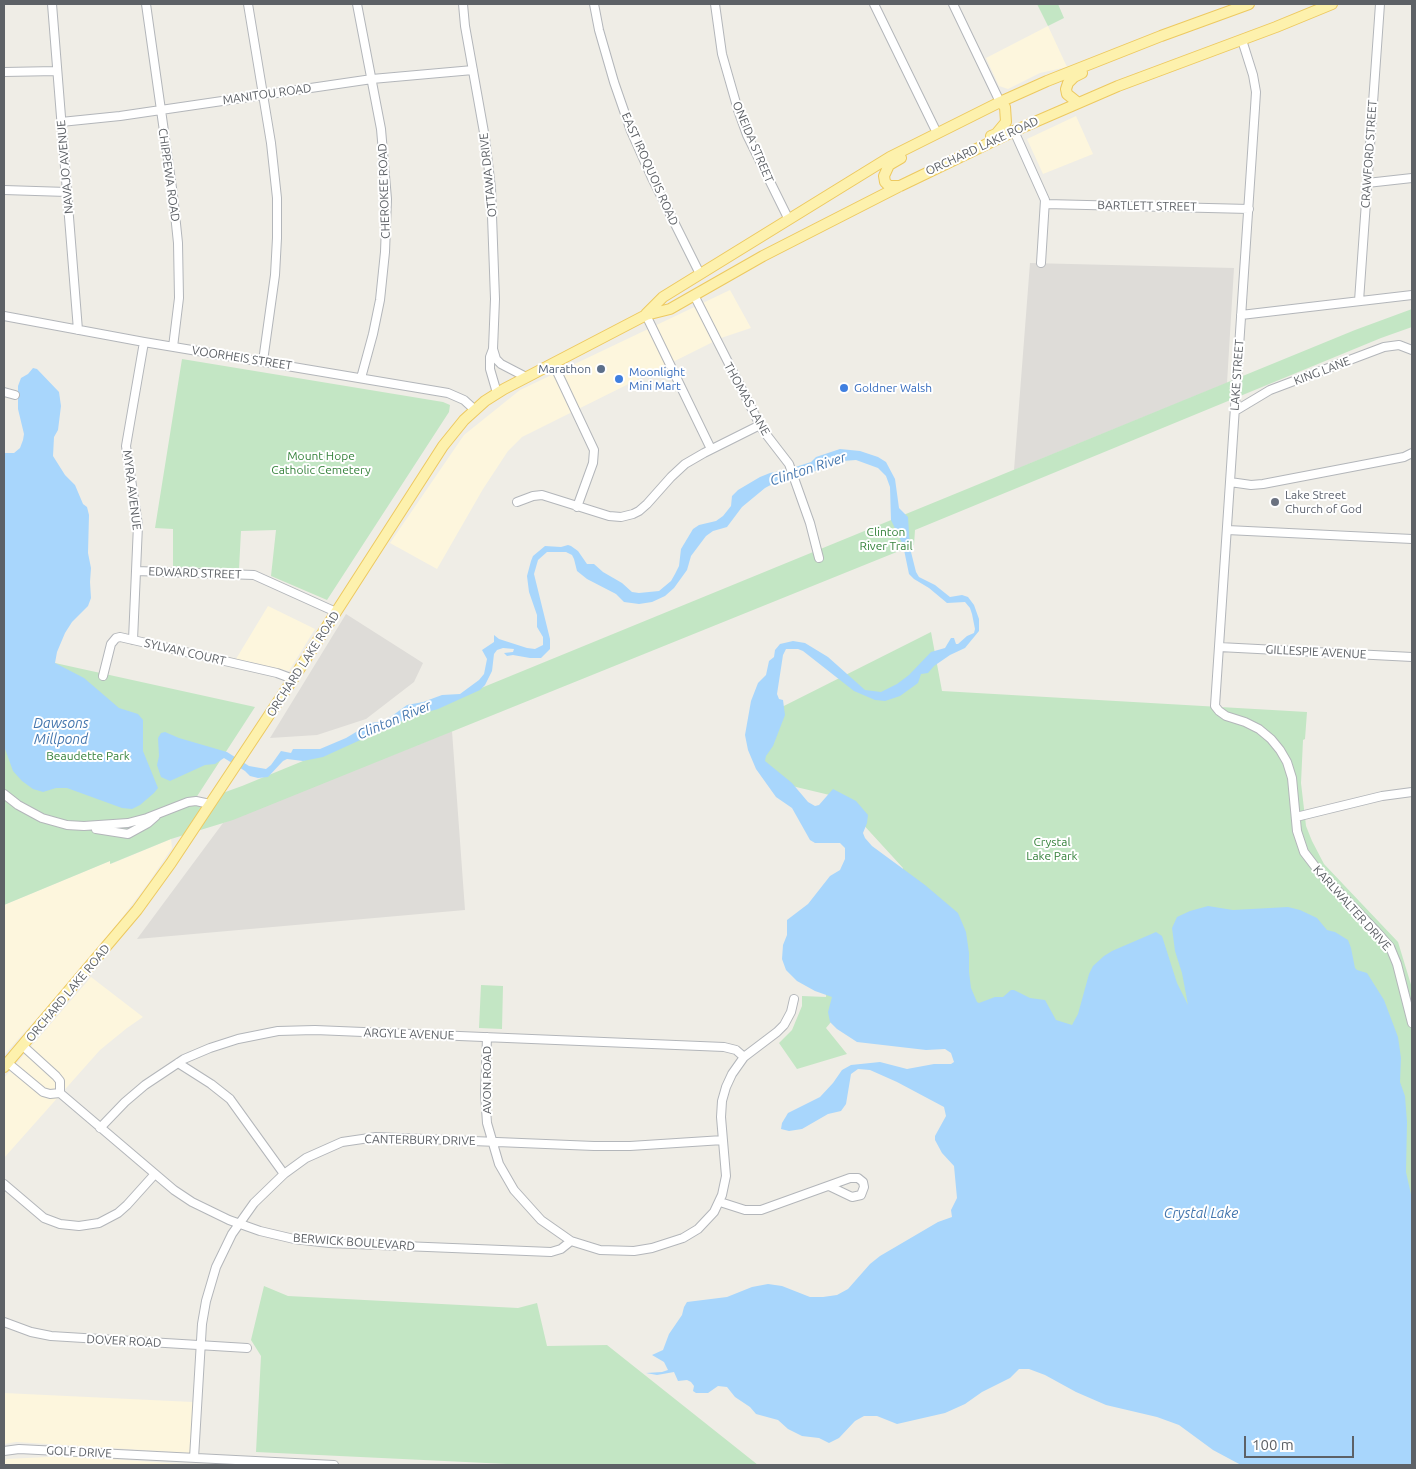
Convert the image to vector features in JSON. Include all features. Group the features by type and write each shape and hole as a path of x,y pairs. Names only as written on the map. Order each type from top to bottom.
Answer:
{"main road":[{"name":"ORCHARD LAKE ROAD","path":"646,315 663,297 756,238 863,172 937,133 1000,102 1104,58 1235,6 1249,4"},
{"path":"1276,27 1280,19 1316,4"},
{"name":"ORCHARD LAKE ROAD","path":"6,1065 133,916 293,680 443,446 452,433 475,410 497,393 526,377 646,315 670,309 763,256 921,175 1077,102 1332,4"},
{"path":"1077,102 1067,94 1068,82 1074,77 1152,46 1161,36"},
{"path":"921,175 927,167 996,134 1006,122 1007,113 1005,107 1000,102"},
{"path":"900,186 889,186 885,182 886,171 889,166 934,142 937,133"},
{"path":"756,238 763,256"}],"street":[{"name":"NAVAJO AVENUE","path":"52,4 78,330"},
{"name":"CHIPPEWA ROAD","path":"146,4 174,207 179,266 179,298 173,347"},
{"path":"248,4 275,177 277,238 274,289 263,361"},
{"name":"CHEROKEE ROAD","path":"357,4 384,148 386,182 386,234 378,312 361,378"},
{"name":"OTTAWA DRIVE","path":"463,4 485,138 493,214 495,283 493,348 490,357 490,372 497,393"},
{"name":"EAST IROQUOIS ROAD","path":"594,4 604,50 628,123 652,178 700,274"},
{"name":"ONEIDA STREET","path":"716,4 722,54 738,110 747,135 788,218"},
{"path":"874,4 937,133"},
{"path":"953,4 1000,102"},
{"name":"CRAWFORD STREET","path":"1359,301 1379,5"},
{"name":"LAKE STREET","path":"1219,712 1215,703 1256,92 1254,75 1242,40"},
{"name":"MANITOU ROAD","path":"61,122 161,110 372,79 473,70"},
{"path":"4,72 57,72"},
{"path":"1014,131 1043,192 1046,204 1041,264"},
{"path":"1367,183 1412,178"},
{"path":"4,190 67,192"},
{"name":"BARTLETT STREET","path":"1046,204 1248,209"},
{"name":"THOMAS LANE","path":"694,295 760,425 789,464 810,523 819,558"},
{"path":"1241,315 1412,295"},
{"path":"646,315 712,449"},
{"name":"VOORHEIS STREET","path":"4,316 454,395 464,400 475,410"},
{"name":"MYRA AVENUE","path":"134,640 138,521 126,446 144,342"},
{"name":"KING LANE","path":"1235,411 1270,390 1384,347 1399,345 1412,350"},
{"path":"493,348 501,364 526,377"},
{"path":"553,363 594,450 593,464 577,507"},
{"path":"4,392 14,395"},
{"path":"517,502 542,495 608,516 621,517 633,514 647,504 678,470 695,457 760,425"},
{"path":"1230,482 1251,485 1263,484 1404,457 1412,453"},
{"path":"1227,530 1412,539"},
{"name":"EDWARD STREET","path":"136,570 254,575 336,612"},
{"name":"SYLVAN COURT","path":"102,676 113,641 120,637 278,673 293,680"},
{"name":"GILLESPIE AVENUE","path":"1219,647 1412,657"},
{"name":"KARLWALTER DRIVE","path":"1219,712 1252,725 1268,736 1285,758 1290,772 1298,836 1307,857 1317,870 1386,942 1408,989 1412,1022"},
{"path":"1296,817 1382,796 1412,792"},
{"path":"4,794 18,805 42,818 67,825 84,826 128,823 188,802 210,804"},
{"path":"794,999 790,1015 781,1028 744,1057 732,1074 724,1094 721,1116 726,1176 720,1202 745,1210 761,1210 829,1186"},
{"name":"ARGYLE AVENUE","path":"100,1128 135,1093 178,1063 228,1041 278,1031 315,1030 724,1047 736,1050 744,1057"},
{"name":"AVON ROAD","path":"487,1037 485,1103 487,1123 492,1142 504,1174 519,1196 541,1220 571,1241 581,1245 608,1251 634,1251 652,1248 693,1233 710,1217 720,1202"},
{"name":"BERWICK BOULEVARD","path":"23,1046 60,1081 60,1093"},
{"path":"178,1063 211,1084 230,1099 284,1174"},
{"name":"BERWICK BOULEVARD","path":"6,1065 43,1092 50,1094 60,1093 154,1175 192,1202 239,1224 283,1237 329,1243 551,1252 562,1249 571,1241"},
{"name":"CANTERBURY DRIVE","path":"194,1458 200,1345 204,1312 212,1278 223,1251 239,1224 259,1198 284,1174 312,1154 330,1146 358,1139 388,1137 612,1146 723,1140"},
{"path":"4,1184 44,1218 60,1224 79,1226 99,1223 118,1213 154,1175"},
{"name":"DOVER ROAD","path":"4,1322 51,1336 247,1348"},
{"name":"GOLF DRIVE","path":"4,1451 26,1449 334,1465"}],"shaded area":[{"path":"1048,26 1067,67 1040,73 1008,89 999,86 986,58"},
{"path":"1076,116 1093,154 1043,174 1027,139"},
{"path":"1030,263 1234,268 1227,383 1014,470"},
{"path":"730,290 751,328 721,338 522,437 508,451 483,489 437,569 390,543 464,435 520,390"},
{"path":"268,606 315,629 289,671 236,659"},
{"path":"346,614 423,663 414,682 366,719 317,735 270,738"},
{"path":"452,731 465,910 137,939 223,823"},
{"path":"171,839 172,848 122,918 84,966 4,1055 4,905 110,861 111,864"},
{"path":"91,977 143,1017 100,1050 4,1158 4,1078"},
{"path":"4,1393 193,1402 190,1453 16,1442 4,1444"},
{"path":"67,1456 196,1465 4,1465 4,1461 7,1459"}],"green space":[{"path":"1037,4 1058,4 1064,18 1048,26"},
{"path":"1412,309 1412,327 1381,338 915,530 914,545 233,820 171,839 110,864 110,861 4,905 4,529 55,663 255,707 192,804 242,786 1355,330"},
{"name":"Mount Hope Catholic Cemetery","path":"182,359 443,402 450,405 449,412 327,600 271,576 276,530 241,531 239,569 173,567 173,529 155,528"},
{"name":"Crystal Lake Park","path":"931,632 942,691 1307,712 1305,739 1303,740 1301,783 1306,826 1324,864 1398,942 1412,988 1412,1231 1195,1014 1082,1041 851,998 826,1028 847,1054 797,1069 779,1043 792,1030 802,1006 802,996 826,997 831,933 899,936 903,868 838,797 771,781 750,723"},
{"path":"481,985 503,986 502,1029 479,1028"},
{"path":"264,1286 288,1296 518,1308 537,1303 547,1346 607,1345 758,1465 528,1465 256,1452 261,1356 251,1340"}],"water":[{"name":"Dawsons Millpond","path":"33,368 37,369 59,392 61,406 58,430 54,437 53,456 65,475 75,485 83,504 87,507 89,515 88,553 91,568 91,598 88,606 72,622 65,633 57,652 55,663 84,678 119,708 138,714 143,720 143,751 158,788 140,805 132,809 122,808 67,788 56,788 43,792 33,789 13,771 4,746 4,453 14,453 20,448 23,440 24,434 18,409 18,386 21,378"},
{"name":"Crystal Lake","path":"840,449 860,451 886,462 895,479 899,508 908,517 910,548 916,572 919,577 935,585 950,597 962,595 968,597 974,605 979,619 979,631 965,648 950,655 934,666 928,673 921,674 918,683 900,696 885,701 875,700 854,691 803,651 786,649 783,655 777,694 779,699 783,700 785,715 765,761 792,783 808,802 815,806 819,805 833,789 856,801 868,815 863,833 872,846 925,885 958,913 966,932 971,988 979,1003 995,997 1003,997 1011,990 1014,990 1030,998 1045,1000 1056,1020 1072,1025 1078,1014 1093,966 1112,951 1156,932 1162,936 1177,983 1188,1005 1182,973 1175,951 1172,928 1177,917 1208,906 1233,910 1288,907 1317,918 1327,930 1335,932 1348,940 1355,968 1367,973 1384,1000 1398,1037 1401,1058 1400,1082 1405,1096 1407,1122 1406,1172 1412,1199 1412,1465 1241,1465 1213,1450 1179,1425 1157,1417 1106,1405 1029,1369 1019,1369 1010,1378 982,1392 965,1404 945,1413 897,1424 877,1416 864,1416 855,1421 839,1438 829,1443 819,1438 802,1436 788,1429 778,1420 756,1414 750,1407 735,1397 727,1387 718,1386 708,1393 696,1393 693,1391 694,1386 691,1382 687,1380 678,1381 674,1372 657,1375 646,1373 668,1370 664,1362 652,1355 663,1350 669,1334 682,1315 687,1302 727,1297 752,1287 768,1284 782,1286 810,1297 837,1295 848,1289 870,1264 880,1256 938,1222 952,1217 951,1210 957,1198 954,1166 942,1153 935,1140 935,1136 946,1116 944,1107 870,1070 858,1069 851,1074 846,1104 841,1111 828,1114 802,1129 789,1131 781,1129 788,1113 820,1097 842,1070 851,1065 880,1062 907,1069 934,1064 951,1064 954,1062 951,1053 945,1049 926,1050 857,1042 830,1022 828,1012 832,997 815,991 797,981 786,970 782,959 783,945 787,935 787,920 808,904 830,876 840,870 845,859 845,848 840,843 815,843 810,840 792,808 776,797 756,769 748,750 745,735 751,701 758,683 766,675 769,661 774,657 775,650 780,644 793,641 805,643 828,657 865,690 881,692 909,675 931,652 945,648 951,638 954,638 956,644 958,644 974,633 972,614 965,602 947,603 909,574 903,545 891,520 890,487 886,476 878,468 856,460 843,461 807,474 778,481 765,488 742,507 727,527 713,531 706,536 691,556 687,570 674,588 665,596 652,602 639,604 624,602 616,594 587,579 577,571 572,555 566,552 547,552 538,560 534,574 550,639 550,649 541,658 507,656 504,653 513,652 514,649 503,648 497,650 494,654 492,671 485,685 480,690 438,709 413,716 323,757 303,761 287,759 268,777 258,778 250,776 224,758 215,764 205,765 170,781 161,777 157,765 159,756 158,738 161,733 165,732 227,752 249,766 266,769 281,751 291,753 293,749 320,749 346,738 371,723 385,721 407,705 423,702 442,695 460,694 484,674 487,659 482,650 494,642 494,635 499,639 527,648 535,649 543,645 543,637 537,627 537,615 529,592 527,576 533,556 545,546 571,546 578,551 587,564 594,564 632,592 659,591 671,581 675,574 679,566 681,549 693,529 699,525 716,521 723,516 731,506 732,496 738,490 760,477 811,462 816,457"}],"place":[{"name":"Marathon","path":"601,369"},
{"name":"Moonlight Mini Mart","path":"619,379"},
{"name":"Goldner Walsh","path":"844,388"},
{"name":"Lake Street Church of God","path":"1275,502"}],"water label":[{"name":"Clinton River","path":"808,469"},
{"name":"Clinton River","path":"394,720"}],"park label":[{"name":"Clinton River Trail","path":"886,539"},
{"name":"Beaudette Park","path":"88,756"}]}
